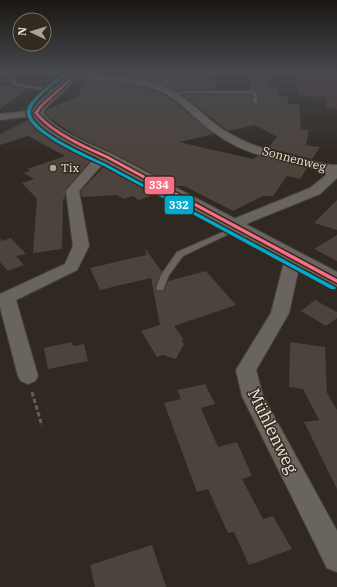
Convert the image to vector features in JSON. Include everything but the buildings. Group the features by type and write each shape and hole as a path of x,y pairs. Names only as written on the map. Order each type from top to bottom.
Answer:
{"main road":[{"path":"48,100 36,113 44,123 72,140 107,157 337,281"}],"street":[{"name":"Sonnenweg","path":"182,100 214,128 242,144 268,154 334,169 332,176 315,191 234,226"},
{"path":"0,117 36,113"},
{"path":"28,376 4,299 71,267 81,246 72,191 95,165 107,157"},
{"name":"Mühlenweg","path":"293,258 280,313 246,370 253,396 337,558"}],"lane":[{"path":"160,288 165,275 180,254 234,226"}],"path":[{"path":"28,376 42,426"}],"shaded area":[{"path":"327,100 337,100 337,109 326,108"}],"transit line":[{"name":"332","path":"35,100 29,110 29,117 35,125 58,142 103,164 333,288"},
{"name":"334","path":"47,100 36,113 43,121 69,139 107,157 337,281"}],"place":[{"name":"Tix","path":"53,168"}]}
